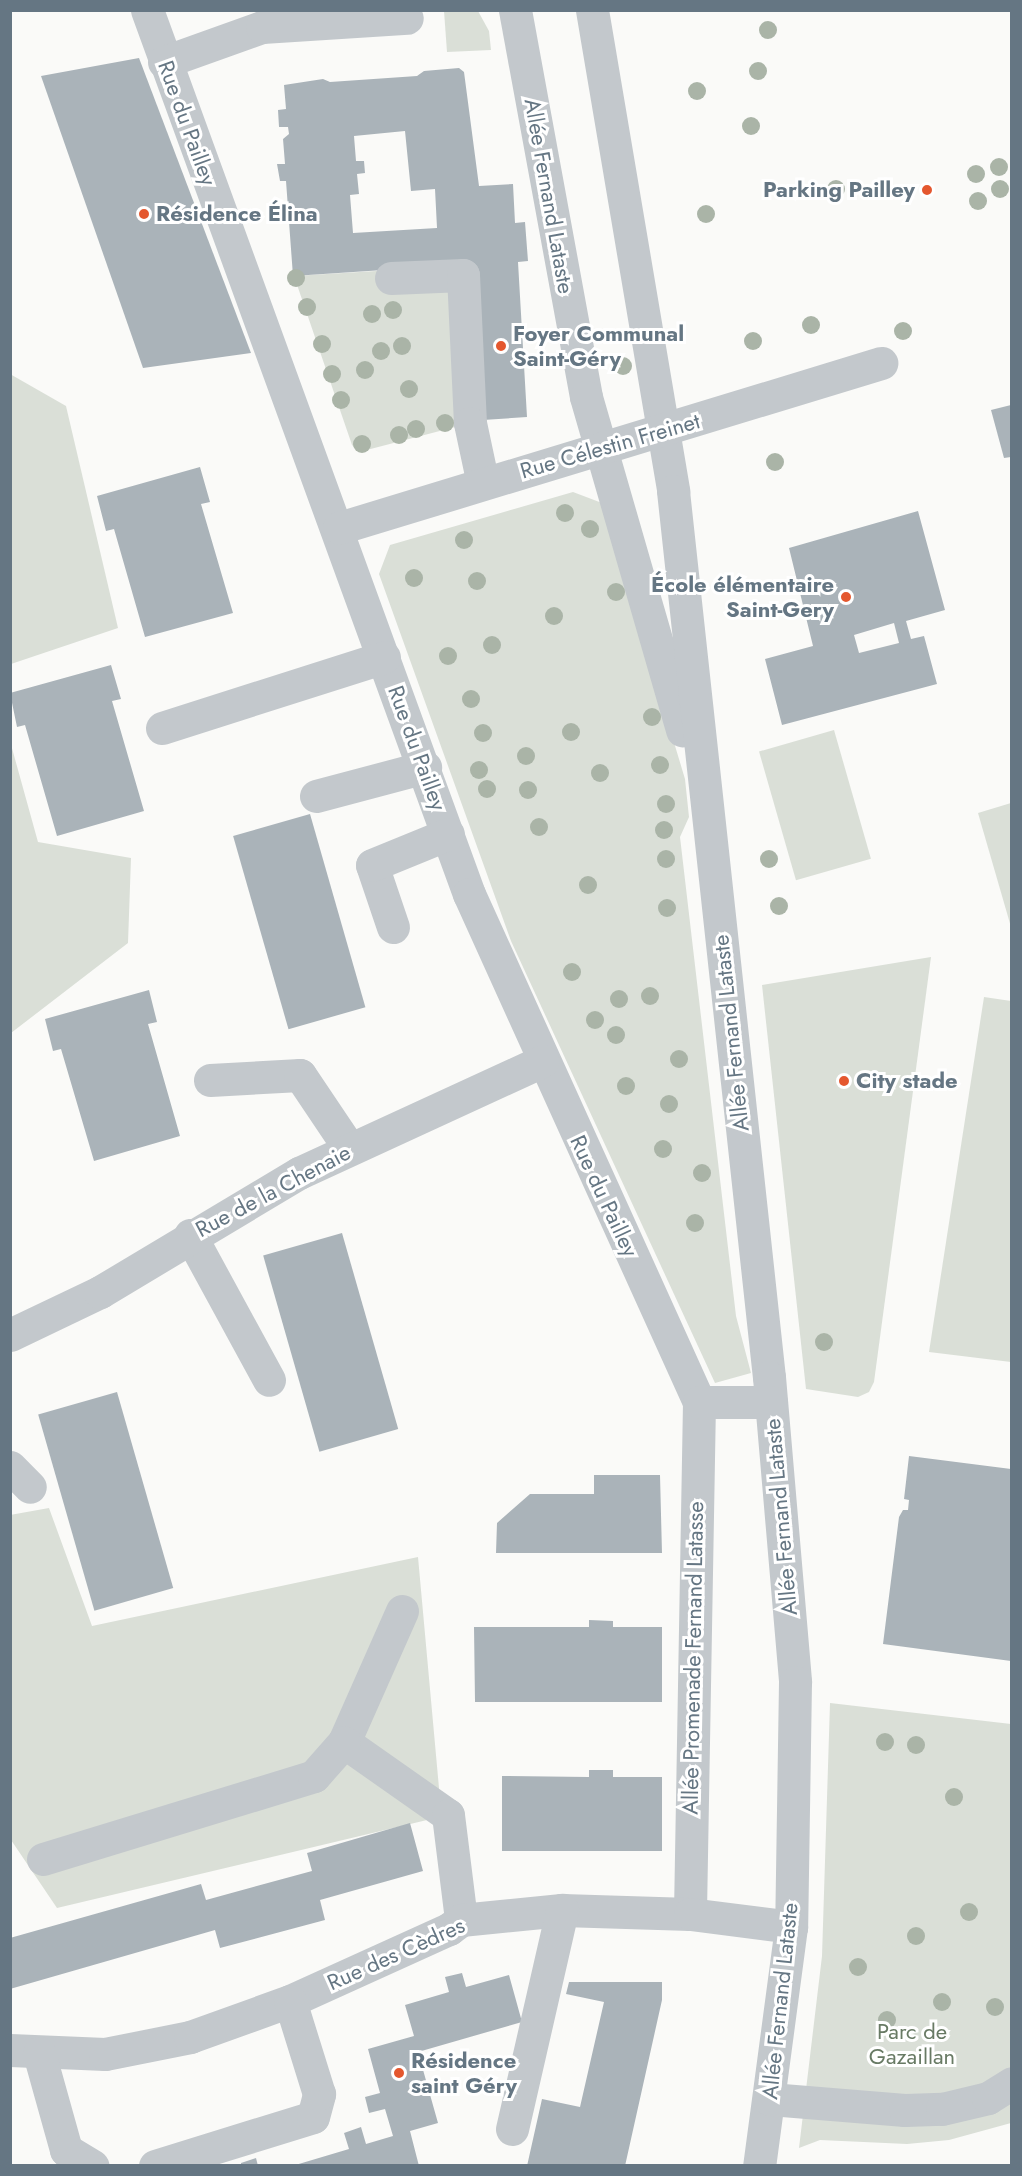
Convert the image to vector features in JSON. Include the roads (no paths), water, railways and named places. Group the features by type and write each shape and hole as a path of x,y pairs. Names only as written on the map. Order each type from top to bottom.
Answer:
{"street":[{"name":"Rue du Pailley","path":"147,10 164,62 339,528 469,894 542,1061 699,1402"},
{"name":"Allée Fernand Lataste","path":"515,10 586,397 673,692 714,869"},
{"name":"Allée Fernand Lataste","path":"592,10 665,432 771,1402 795,1682 791,1927 770,2099 759,2166"},
{"path":"164,62 262,27 406,18"},
{"path":"391,278 463,275 470,423 483,484"},
{"name":"Rue Célestin Freinet","path":"339,528 665,432 881,363"},
{"path":"162,728 384,657"},
{"path":"316,796 425,767"},
{"path":"393,927 372,865 448,834"},
{"name":"Rue de la Chenaie","path":"10,1335 100,1292 190,1235 349,1148 542,1061"},
{"path":"210,1080 300,1075 349,1148"},
{"path":"190,1235 269,1380"},
{"path":"699,1402 771,1402"},
{"name":"Allée Promenade Fernand Latasse","path":"690,1914 699,1402"},
{"path":"43,1859 314,1776 344,1742 402,1611"},
{"path":"344,1742 448,1815 461,1920"},
{"path":"512,2129 562,1910"},
{"name":"Rue des Cèdres","path":"25,2052 105,2054 169,2041 229,2025 290,2001 449,1929 461,1920 562,1910 690,1914 791,1927"},
{"path":"155,2166 313,2117 318,2109 318,2094 290,2001"},
{"path":"25,2052 66,2150 93,2166"},
{"path":"770,2099 905,2110 942,2109 988,2098 1011,2083"}],"place":[{"name":"Parking Pailley","path":"927,190"},
{"name":"Résidence Élina","path":"144,214"},
{"name":"Foyer Communal Saint-Géry","path":"501,346"},
{"name":"École élémentaire Saint-Gery","path":"846,597"},
{"name":"City stade","path":"844,1081"},
{"name":"Résidence saint Géry","path":"399,2073"}],"park label":[{"name":"Parc de Gazaillan","path":"912,2044"}]}
